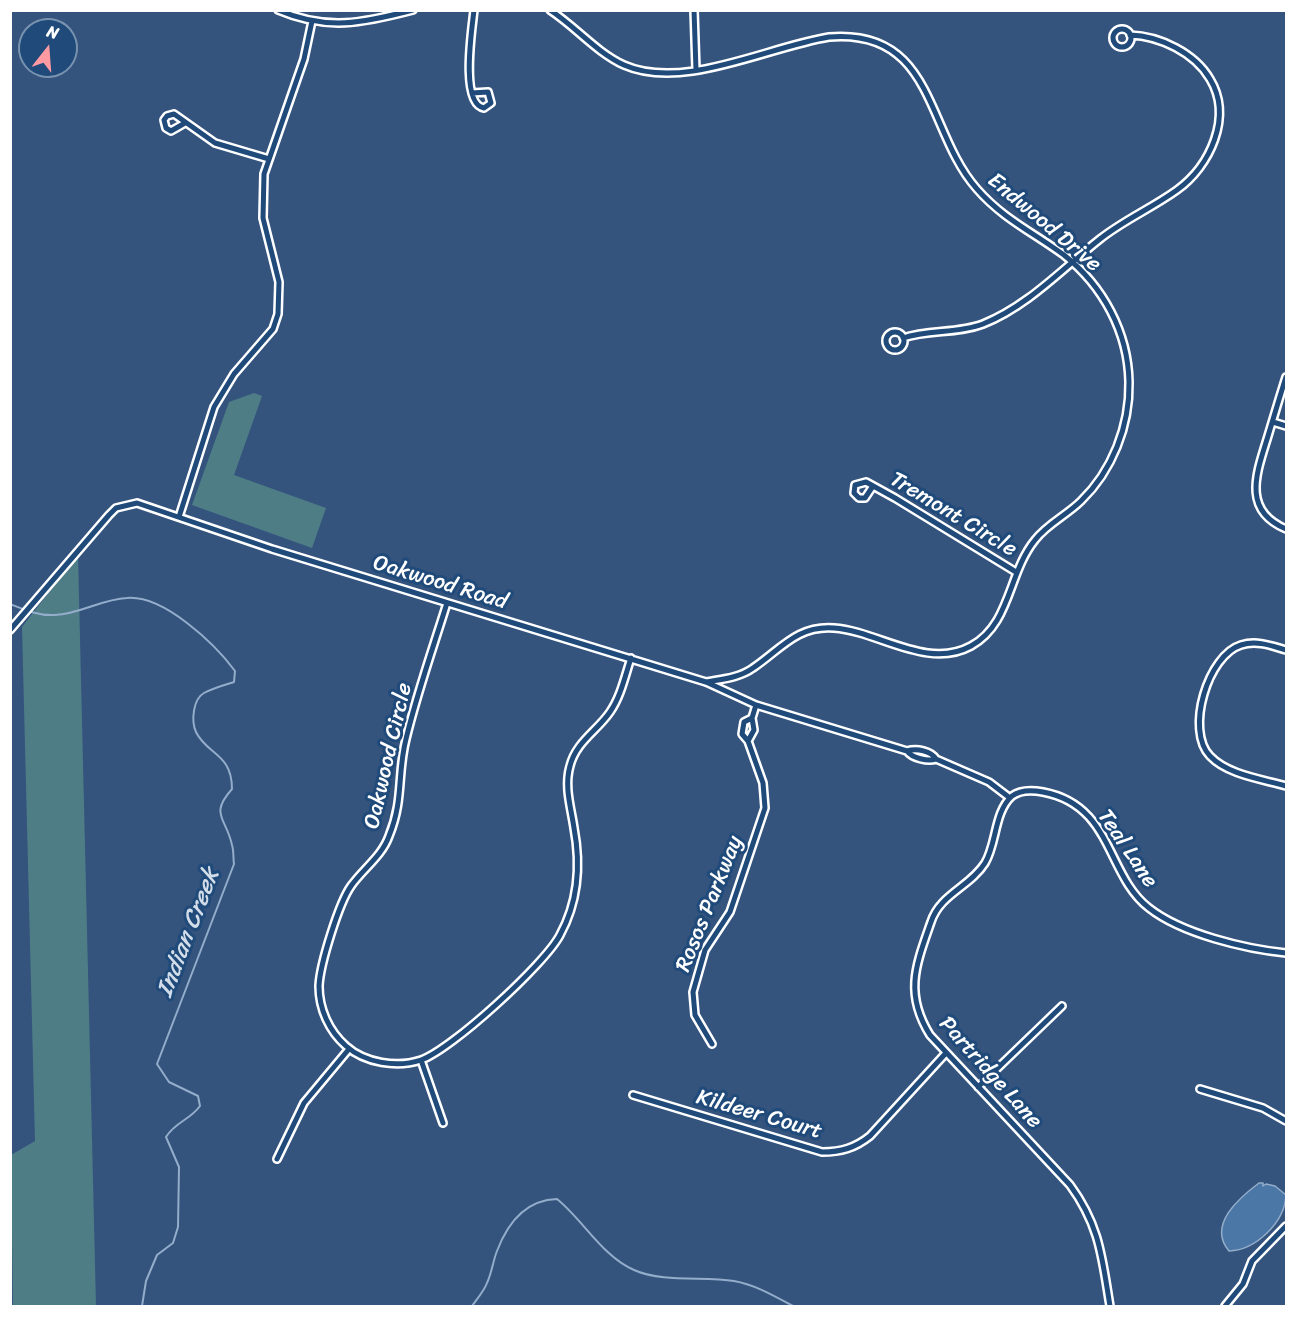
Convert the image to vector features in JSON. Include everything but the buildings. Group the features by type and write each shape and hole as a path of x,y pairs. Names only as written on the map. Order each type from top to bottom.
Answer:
{"street":[{"path":"278,10 312,21 347,24 413,10"},
{"path":"472,93 469,63 474,10"},
{"name":"Endwood Drive","path":"550,10 602,52 626,65 655,74 696,70 829,36 852,37 883,46 908,65 924,85 943,132 974,186 1012,222 1072,262 1109,305 1122,338 1129,383 1125,422 1118,445 1095,485 1080,502 1035,539 1016,572 1003,609 992,629 982,639 958,651 928,653 847,630 820,628 788,638 754,668 738,676 706,682"},
{"path":"694,10 696,70"},
{"path":"179,517 214,407 234,374 273,329 278,314 279,282 263,218 262,196 269,159 299,75 312,21"},
{"path":"903,338 952,333 983,324 1018,306 1123,222 1185,183 1205,159 1216,134 1219,99 1215,87 1200,63 1179,49 1130,35"},
{"path":"184,123 222,146 269,159"},
{"path":"1287,377 1257,472 1256,493 1264,514 1287,530"},
{"path":"1273,422 1287,426"},
{"name":"Tremont Circle","path":"873,486 919,511 1016,572"},
{"name":"Oakwood Road","path":"10,630 116,508 137,503 255,544 706,682 756,705 907,751 917,750 932,755 936,759 989,782 1011,798"},
{"name":"Oakwood Circle","path":"447,603 406,739 401,794 396,818 384,847 344,897 322,970 320,992 325,1016 336,1037 349,1049 383,1063 422,1060 449,1043 529,975 546,957 560,935 571,907 578,879 576,842 567,793 570,764 578,746 615,704 631,658"},
{"path":"1287,650 1256,643 1241,645 1226,653 1212,673 1198,723 1202,743 1217,763 1232,770 1287,786"},
{"name":"Rosos Parkway","path":"748,741 754,730 752,718 756,705"},
{"name":"Rosos Parkway","path":"711,1044 695,1015 693,992 705,950 730,912 765,808 763,783 748,741 743,736 742,729 746,720 752,718"},
{"name":"Teal Lane","path":"1011,798 1018,792 1045,792 1080,810 1107,840 1134,894 1161,916 1188,929 1261,949 1287,953"},
{"name":"Partridge Lane","path":"1011,798 1001,814 986,861 970,879 948,895 936,910 915,968 913,988 916,1007 930,1035 1070,1185 1083,1203 1098,1238 1110,1306"},
{"path":"978,1087 1062,1006"},
{"path":"277,1159 304,1102 349,1049"},
{"name":"Kildeer Court","path":"633,1095 822,1152 838,1152 855,1146 870,1136 946,1053"},
{"path":"422,1060 443,1123"},
{"path":"1200,1089 1263,1108 1287,1121"},
{"path":"1225,1306 1239,1289 1252,1261 1287,1226"}],"green space":[{"path":"254,393 262,396 234,475 326,508 312,548 192,505 229,402"},
{"path":"78,555 96,1306 13,1306 11,1155 35,1141 22,627"}],"water":[{"path":"1259,1183 1263,1183 1263,1186 1266,1184 1275,1186 1286,1195 1280,1215 1275,1224 1259,1240 1249,1246 1229,1251 1223,1241 1224,1222 1235,1204"}],"waterway":[{"name":"Indian Creek","path":"10,604 38,614 55,615 118,599 141,599 157,604 187,623 202,635 235,671 234,682 204,693 197,700 194,711 196,732 206,746 224,761 231,777 232,789 221,805 220,811 233,847 234,864 157,1064 169,1082 198,1096 200,1106 166,1137 179,1167 178,1227 173,1243 157,1255 146,1281 142,1306"},
{"name":"Indian Creek","path":"472,1306 486,1286 501,1240 513,1222 527,1208 536,1203 557,1199 603,1247 634,1270 670,1278 734,1281 765,1291 793,1306"}]}
